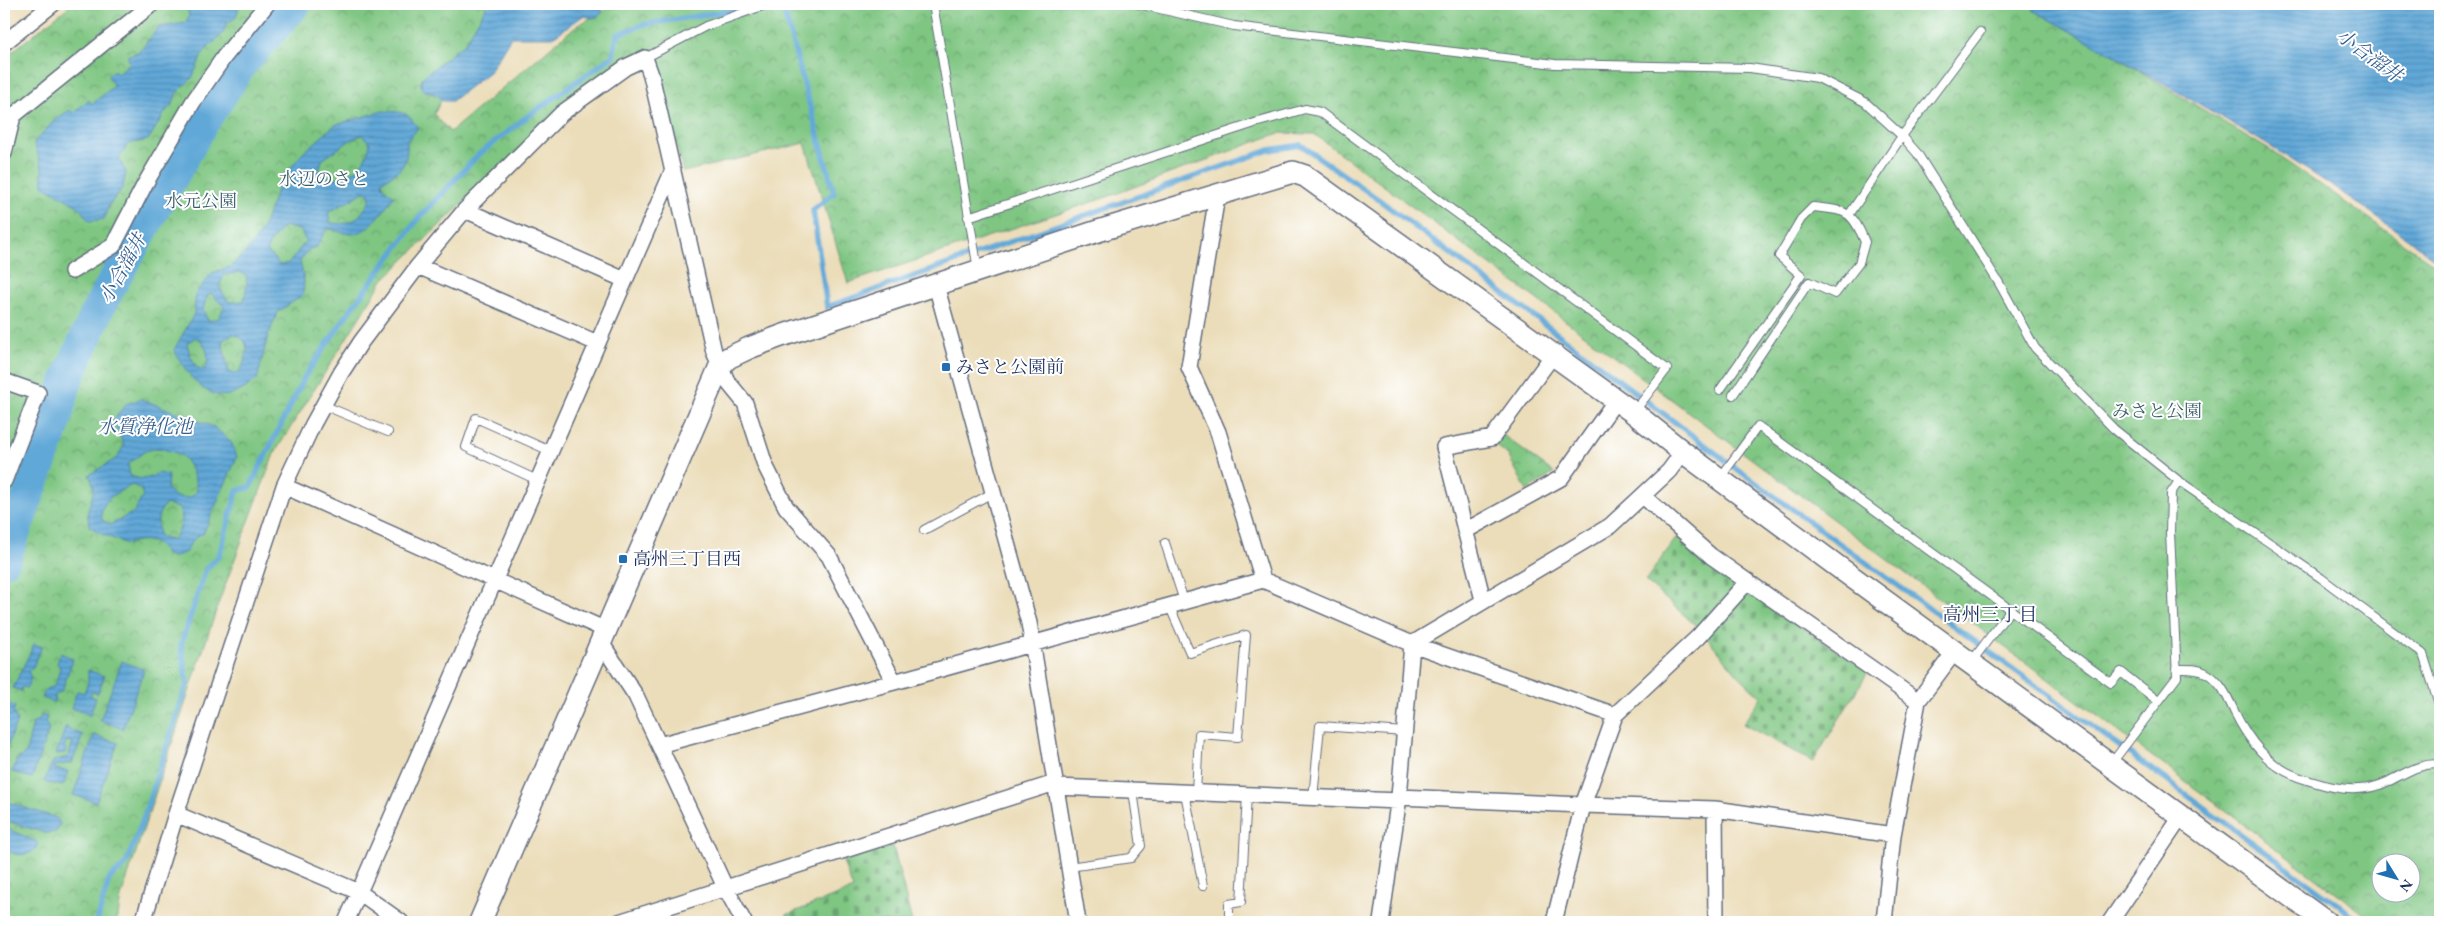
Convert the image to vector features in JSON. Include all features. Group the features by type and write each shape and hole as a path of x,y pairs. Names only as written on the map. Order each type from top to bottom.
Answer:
{"street":[{"path":"4,43 53,4"},
{"path":"4,153 13,116 152,4"},
{"path":"72,271 113,246 145,184 193,102 224,57 267,4"},
{"path":"146,921 176,814 284,486 323,405 361,342 418,266 464,210 562,113 626,67 645,58 651,75 714,352 727,381 745,403 765,464 786,507 829,556 894,682"},
{"path":"346,922 673,170"},
{"path":"480,922 720,366 728,358 749,348 1098,231 1293,172 1305,176 1634,413 1719,479 2326,922"},
{"path":"1217,196 1189,367 1218,432 1263,580"},
{"path":"464,210 625,280"},
{"path":"418,266 597,343"},
{"path":"936,285 994,492 1033,642 1078,922"},
{"path":"1483,600 1444,447 1492,438 1553,355"},
{"path":"4,381 38,393 4,481"},
{"path":"1465,531 1561,478 1616,400"},
{"path":"1412,644 1610,526 1669,471 1683,452"},
{"path":"284,486 494,579 603,636 636,696 725,887 744,922"},
{"path":"1643,496 1711,556 1918,701"},
{"path":"659,745 1263,580 1412,644 1615,715"},
{"path":"1554,922 1584,804 1615,715 1698,637 1748,581"},
{"path":"1381,922 1399,799 1412,644"},
{"path":"1884,922 1893,835 1918,701 1963,657"},
{"path":"622,922 725,887 1056,785 1313,798 1715,809 1893,835"},
{"path":"1715,809 1716,922"},
{"path":"176,814 359,892 401,922"},
{"path":"2110,922 2182,818"}],"lane":[{"path":"645,58 706,26 768,4"},
{"path":"933,4 978,271"},
{"path":"1138,4 1234,26 1556,64 1750,68 1818,78 1865,102 1902,136 1917,153 1994,275 2035,348 2114,429 2178,481 2321,578 2423,654 2440,707"},
{"path":"1849,215 1902,136 1980,32"},
{"path":"968,217 1255,123 1305,109 1320,112 1667,368 1634,413"},
{"path":"1720,390 1801,275 1778,256 1802,219 1814,207 1845,211 1857,222 1865,242 1859,264 1836,294 1809,282 1733,395"},
{"path":"323,405 388,432"},
{"path":"537,480 466,446 476,418 550,450"},
{"path":"1719,479 1758,426 2111,683 2121,672 2158,701"},
{"path":"2110,765 2176,677 2170,533 2171,493 2178,481"},
{"path":"924,530 994,492"},
{"path":"1165,543 1184,601"},
{"path":"1169,605 1190,653 1246,635 1238,737 1199,734 1190,793 1203,886"},
{"path":"1963,657 2011,609"},
{"path":"2176,669 2193,669 2206,672 2218,682 2245,732 2256,747 2271,761 2295,776 2347,790 2369,788 2426,763 2440,764"},
{"path":"1313,798 1320,726 1405,732"},
{"path":"1069,867 1131,858 1141,846 1133,790"},
{"path":"1229,922 1229,904 1241,902 1246,795"}],"green space":[{"name":"みさと公園","path":"72,4 493,4 434,114 450,132 576,26 618,4 2035,4 2036,8 2271,151 2440,268 2440,922 2375,922 1314,134 1279,133 1110,196 848,283 805,143 683,172 655,56 565,116 490,177 383,280 274,454 220,599 121,897 117,922 4,922 4,58"},
{"path":"1500,433 1554,473 1527,491 1508,455 1492,442"},
{"path":"1677,537 1753,594 1868,672 1813,762 1743,724 1761,697 1739,676 1698,627 1645,581"},
{"path":"893,846 912,922 790,922 786,915 853,889 842,859"}],"water":[{"path":"186,4 239,4 236,17 228,22 223,33 203,53 192,78 176,94 173,104 166,111 148,140 128,144 119,159 126,172 123,187 109,205 104,219 89,221 79,207 43,185 42,168 34,142 56,119 70,110 73,113 89,100 92,104 114,86 108,76 114,70 117,74 130,63 127,56 139,52 159,27 186,23 189,15"},
{"path":"488,4 605,4 601,14 594,18 583,16 553,37 511,37 490,71 452,101 443,101 436,94 423,90 421,85 422,78 465,43"},
{"path":"2037,4 2440,4 2440,263 2392,227 2293,160 2190,98 2033,10"},
{"path":"383,111 403,113 414,122 418,128 407,141 405,161 399,170 382,181 383,187 394,196 383,212 368,227 358,233 347,233 327,228 316,248 309,249 300,261 304,281 303,295 278,312 268,335 257,380 239,392 225,396 206,390 191,376 174,350 194,314 196,293 212,273 230,267 248,250 262,230 281,179 303,153 335,125","holes":["362,135 370,143 366,156 359,167 354,172 341,177 332,178 319,172 322,160 352,139","362,192 369,193 370,201 354,220 338,224 331,223 328,213","284,226 300,230 306,241 289,263 280,265 267,251 270,242","240,272 246,275 247,284 244,301 229,302 219,287 224,275","211,293 224,307 219,318 208,321 203,310 207,296","233,334 244,341 247,350 239,373 229,373 222,341","196,337 203,343 207,351 206,369 197,368 190,355 187,343"]},
{"name":"水質浄化池","path":"141,399 214,427 231,442 237,457 203,534 200,534 192,541 186,552 174,557 166,555 159,546 150,541 138,541 127,544 102,534 89,526 88,512 93,484 89,475 117,458 124,445 113,421 126,404","holes":["158,448 179,454 189,464 197,491 190,498 176,497 167,489 168,475 158,473 145,479 130,476 128,464 145,451","132,485 141,489 143,496 134,512 110,525 102,520 102,513 106,502 115,494","166,504 179,508 181,512 181,524 173,540 159,536 158,518 160,511"]},
{"path":"34,644 42,647 33,667 28,671 31,678 27,688 22,687 21,691 13,688"},
{"path":"61,653 73,659 62,691 55,695 54,702 42,698 46,689 55,686 60,668 57,663"},
{"path":"122,661 144,670 123,729 100,720"},
{"path":"88,670 104,676 98,693 92,692 90,696 96,698 90,715 71,708 77,691 84,693 88,682"},
{"path":"12,704 15,707 13,712 17,721 5,752 7,760 4,768 4,707 8,709"},
{"path":"42,715 47,717 45,722 49,729 32,778 12,772 17,760 26,753 33,723 39,720"},
{"path":"66,726 70,730 83,735 72,763 54,766 54,769 68,771 63,786 44,782 53,761 68,757 73,742 67,741 64,746 66,749 65,753 56,754"},
{"path":"94,735 118,743 96,802 73,795"},
{"path":"4,801 57,818 60,824 56,832 45,833 4,820"},
{"path":"4,827 37,842 38,846 30,853 22,855 4,850"}],"waterway":[{"name":"小合溜井","path":"4,561 54,426 66,382 100,305 204,121 243,62 295,4"},
{"path":"782,4 834,193 813,210 827,307 1269,150 1301,145 1378,199 1737,469 2362,922"},
{"path":"97,922 109,879 126,864 141,825 187,684 181,644 206,569 219,556 237,491 250,487 305,376 351,309 418,219 478,155 528,116 613,56 617,35 642,25 751,7"}],"place":[{"name":"みさと公園前","path":"946,367"},
{"name":"高州三丁目西","path":"623,559"}],"district":[{"name":"高州三丁目","path":"1990,614"}],"park label":[{"name":"水辺のさと","path":"324,179"},
{"name":"水元公園","path":"201,201"}]}
